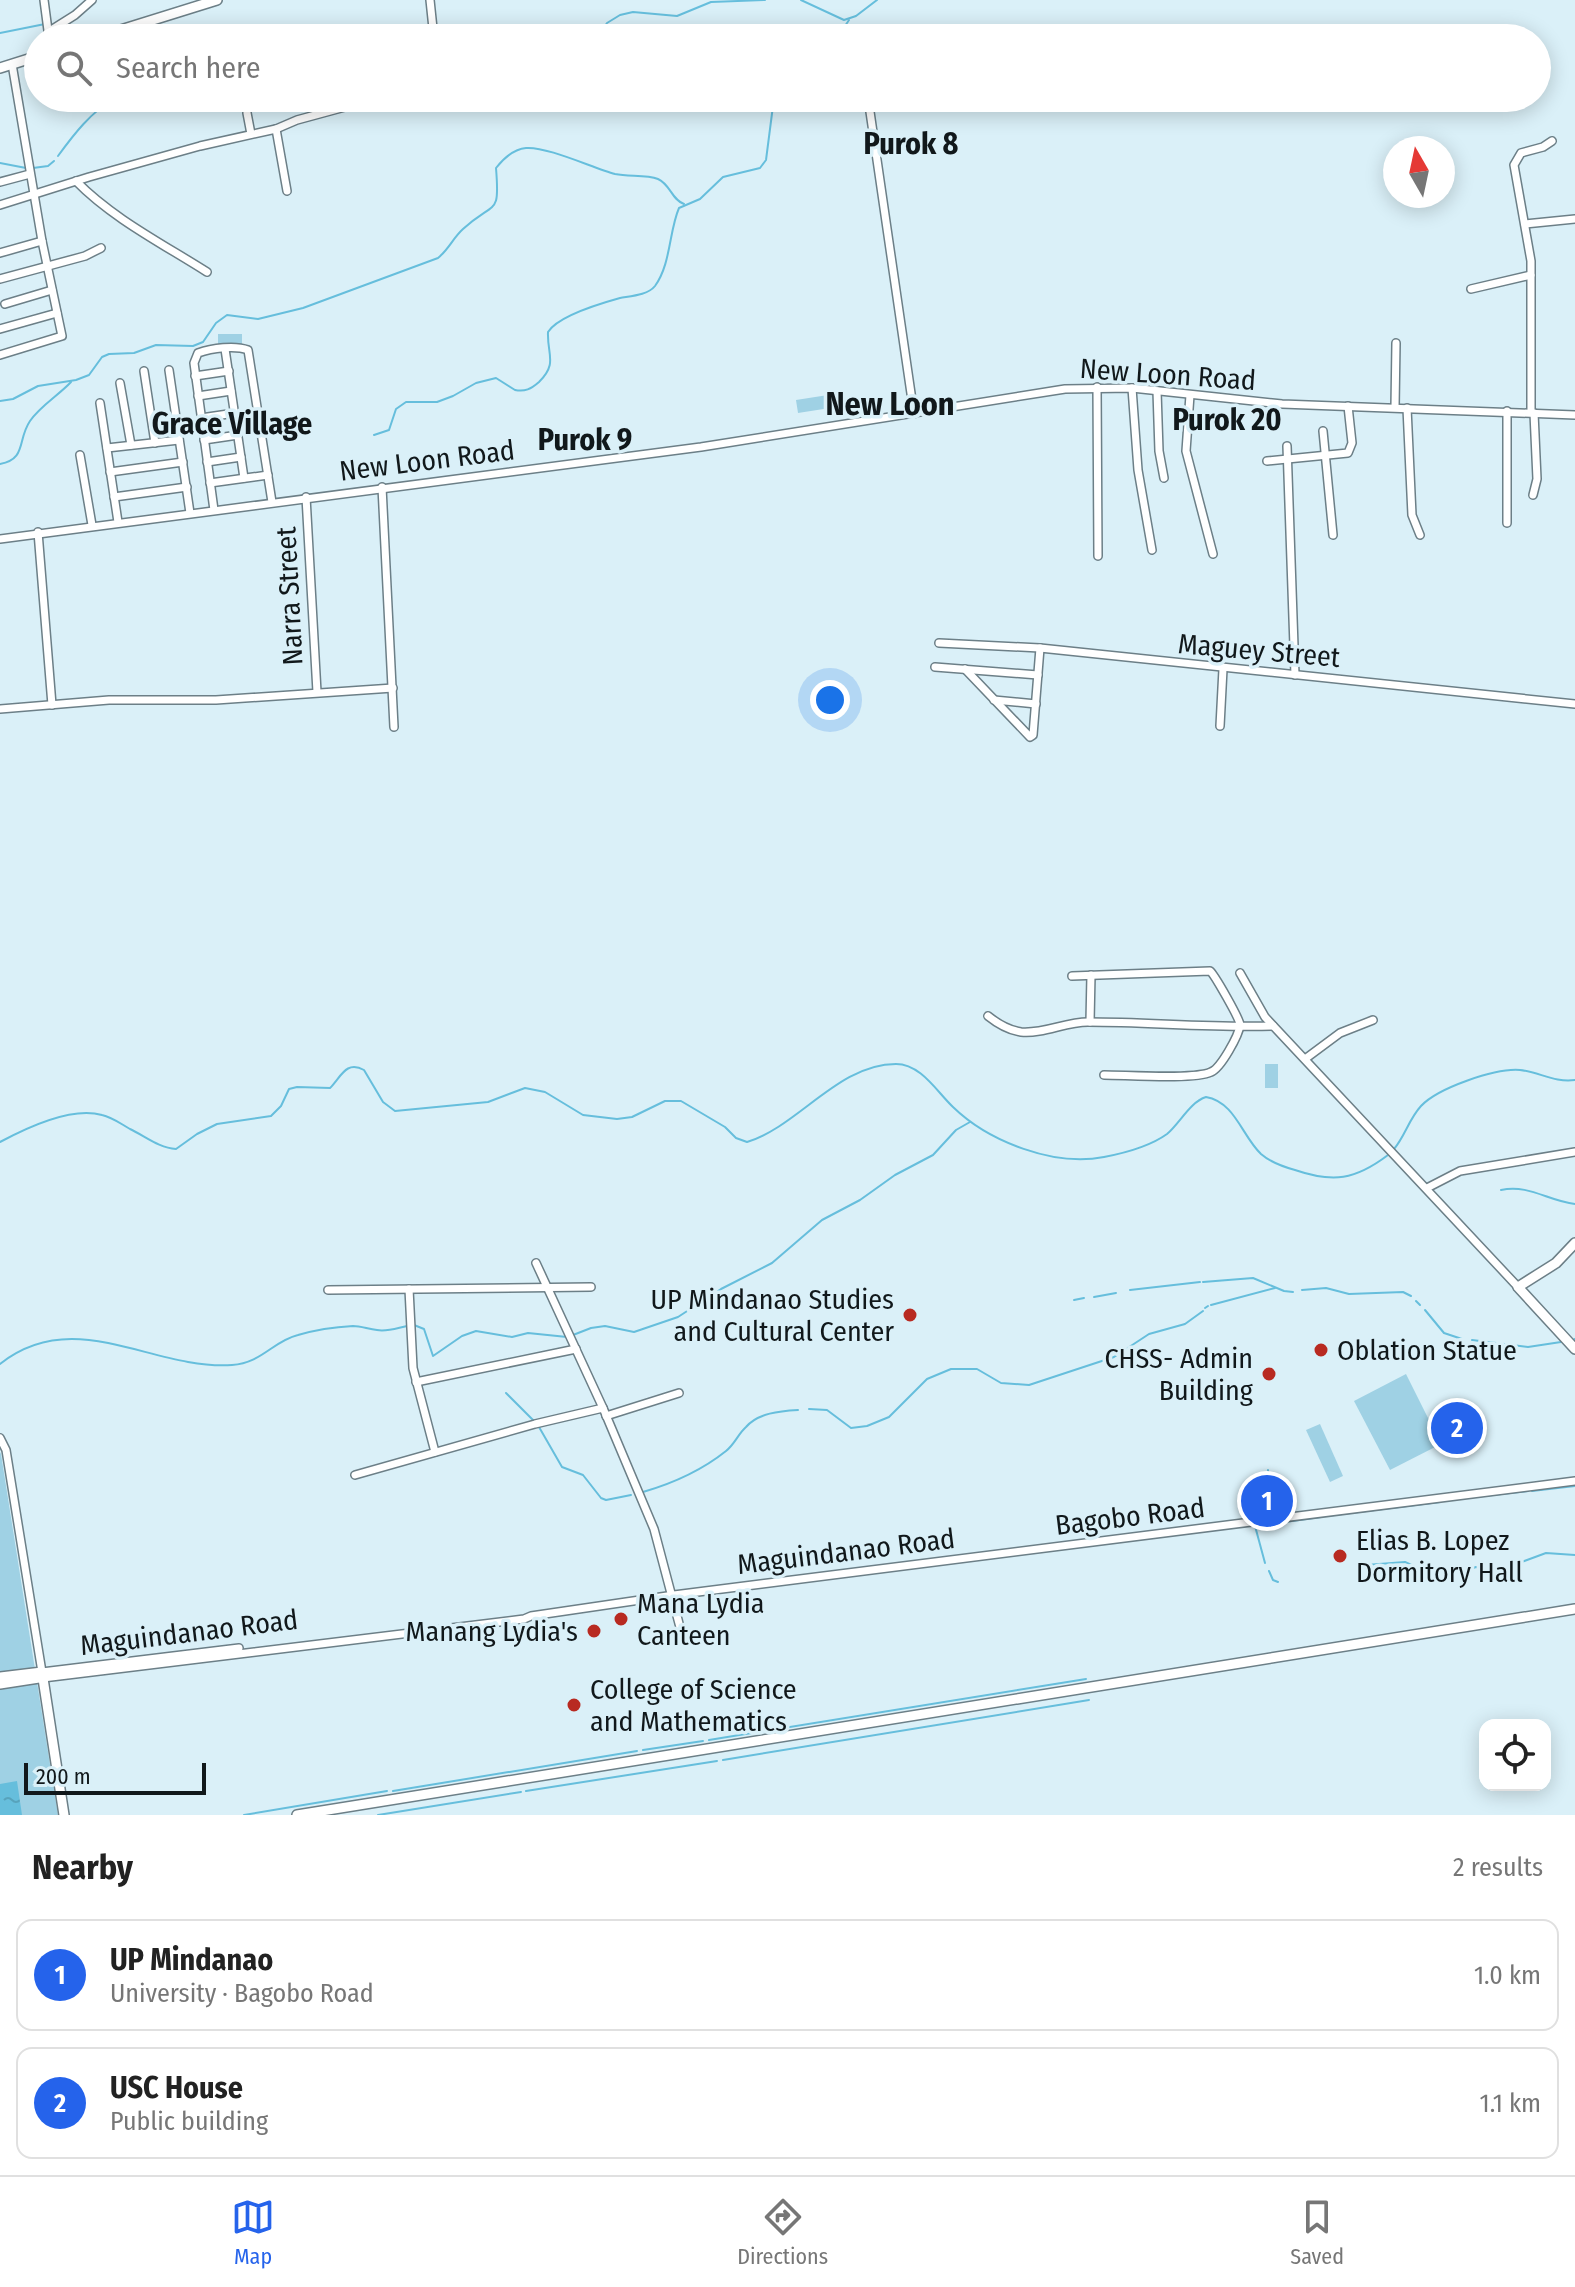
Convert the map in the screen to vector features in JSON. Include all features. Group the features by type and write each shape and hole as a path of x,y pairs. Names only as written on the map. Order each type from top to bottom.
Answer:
{"street":[{"path":"44,0 47,24"},
{"path":"63,24 92,0"},
{"path":"140,24 217,0"},
{"path":"430,0 433,24"},
{"path":"0,68 24,60"},
{"path":"0,355 62,336 33,195 12,64"},
{"path":"0,205 76,181 276,129 326,112"},
{"path":"870,112 914,414"},
{"path":"247,113 251,134"},
{"path":"276,129 287,191"},
{"path":"1533,495 1538,469 1533,412 1531,275 1515,172 1516,158 1521,153 1552,141"},
{"path":"0,182 30,174"},
{"path":"76,181 100,202 207,272"},
{"path":"1525,224 1575,219"},
{"path":"0,253 42,241"},
{"path":"0,279 91,254 101,248"},
{"path":"1471,289 1531,275"},
{"path":"5,304 52,290"},
{"path":"0,329 57,313"},
{"path":"1395,407 1396,343"},
{"path":"225,349 244,478"},
{"path":"214,510 194,360 198,353 225,349 247,349 272,502"},
{"path":"169,370 190,513"},
{"path":"144,371 155,443"},
{"path":"195,376 229,371"},
{"path":"120,383 131,445"},
{"path":"1097,387 1098,556"},
{"path":"1132,388 1140,486 1152,550"},
{"name":"New Loon Road","path":"0,539 701,447 1054,390 1132,388 1258,403 1575,415"},
{"path":"198,396 231,391"},
{"path":"1157,391 1158,439 1164,478"},
{"path":"1190,395 1186,451 1213,554"},
{"path":"100,403 118,522"},
{"path":"1267,461 1351,451 1348,406"},
{"path":"1407,408 1412,515 1420,535"},
{"path":"1507,411 1507,523"},
{"path":"201,418 235,413"},
{"path":"1323,431 1333,535"},
{"path":"204,440 238,435"},
{"path":"107,448 179,440"},
{"path":"1287,446 1295,675"},
{"path":"80,455 92,525"},
{"path":"207,462 241,457"},
{"path":"110,472 183,462"},
{"path":"210,483 268,475"},
{"path":"114,497 187,487"},
{"path":"382,487 394,727"},
{"name":"Narra Street","path":"306,497 317,692"},
{"path":"38,532 52,705"},
{"name":"Maguey Street","path":"939,643 1040,648 1575,704"},
{"path":"965,669 1029,737 1033,735 1040,648"},
{"path":"935,667 1038,675"},
{"path":"1220,726 1223,669"},
{"path":"0,709 109,700 216,700 393,688"},
{"path":"994,700 1036,704"},
{"path":"1072,976 1210,971 1236,1011 1240,1027 1220,1065 1212,1072 1104,1075"},
{"path":"1240,973 1255,1004 1273,1026 1523,1287 1575,1349"},
{"path":"1090,1022 1091,975"},
{"path":"988,1016 1004,1027 1022,1032 1090,1022 1273,1026"},
{"path":"1305,1059 1340,1033 1373,1020"},
{"path":"1427,1188 1460,1171 1575,1152"},
{"path":"1523,1287 1556,1263 1575,1243"},
{"path":"536,1263 605,1412 658,1539 681,1631"},
{"path":"328,1290 591,1287"},
{"path":"409,1289 410,1341 416,1382 435,1452"},
{"path":"416,1382 576,1349"},
{"path":"355,1475 435,1452 679,1393"},
{"path":"0,1438 6,1450 62,1815"},
{"path":"0,1446 40,1675"},
{"name":"Bagobo Road","path":"1023,1551 1575,1481"},
{"name":"Maguindanao Road","path":"40,1675 524,1619 674,1595 1023,1551"},
{"path":"297,1815 1575,1611"},
{"path":"0,1677 40,1675"},
{"path":"0,1684 40,1675"},
{"path":"326,1815 358,1807"}],"shaded area":[{"path":"218,334 242,334 242,347 218,347"},
{"path":"828,395 830,408 798,413 796,400"},
{"path":"1265,1064 1278,1064 1278,1088 1265,1088"},
{"path":"1406,1374 1441,1444 1390,1470 1354,1401"},
{"path":"1320,1424 1343,1476 1330,1482 1306,1430"},
{"path":"1,1454 58,1815 0,1815"}],"water":[{"path":"17,1781 22,1815 0,1815 0,1784"}],"waterway":[{"path":"606,24 620,15 633,12 677,16 711,2 765,0"},
{"path":"801,0 844,20 856,16 877,0"},
{"path":"846,24 849,20"},
{"path":"0,33 24,28"},
{"path":"58,156 97,112"},
{"path":"374,435 389,430 396,409 406,402 437,402 476,383 496,378 522,391 539,382 550,364 548,332 553,326 592,307 652,289 664,268 679,208 700,199 723,177 760,168 766,160 772,112"},
{"path":"0,401 13,399 38,386 89,375 102,357 109,354 134,353 156,345 193,346 203,342 216,323 227,315 258,319 303,308 438,258 463,229 493,206 497,194 496,168 522,149 545,150 615,174 658,179 684,204"},
{"path":"33,168 48,166 54,161"},
{"path":"0,163 26,168"},
{"path":"0,464 14,458 30,421 71,382"},
{"path":"0,1142 49,1120 90,1113 109,1117 158,1144 176,1149 217,1124 271,1116 281,1106 289,1089 330,1088 344,1071 353,1067 364,1070 383,1102 395,1111 488,1102 525,1088 545,1092 583,1115 617,1119 632,1117 665,1101 681,1101 725,1127 736,1138 747,1142 784,1123 837,1084 856,1074 896,1064 905,1065 921,1074 953,1107 985,1131 1044,1155 1085,1159 1137,1149 1167,1134 1190,1108 1206,1097 1216,1100 1231,1112 1261,1154 1291,1169 1321,1177 1343,1177 1365,1170 1388,1155"},
{"path":"1394,1149 1421,1106 1440,1092 1468,1080 1509,1070 1575,1080"},
{"path":"573,1335 605,1326 634,1332 678,1317 721,1289 772,1263 822,1220 933,1155 956,1130 970,1122"},
{"path":"1501,1190 1521,1189 1575,1204"},
{"path":"1203,1282 1253,1278 1293,1292"},
{"path":"1130,1290 1200,1282"},
{"path":"1211,1305 1275,1288"},
{"path":"1302,1290 1326,1288 1349,1294 1403,1292 1411,1296"},
{"path":"1094,1297 1116,1293"},
{"path":"1074,1300 1084,1298"},
{"path":"1416,1301 1420,1305"},
{"path":"1425,1310 1444,1333 1462,1339"},
{"path":"809,1409 827,1410 851,1428 867,1426 889,1417 927,1379 951,1369 977,1369 1001,1383 1029,1385 1114,1357 1149,1334 1185,1324 1203,1311"},
{"path":"414,1325 424,1329 433,1356 462,1336 476,1331 512,1337 528,1333 567,1337"},
{"path":"0,1364 28,1347 56,1340 85,1340 172,1359 232,1365 251,1360 289,1338 311,1332 353,1326 384,1330 407,1326"},
{"path":"1472,1340 1528,1347 1561,1342"},
{"path":"506,1393 533,1420"},
{"path":"643,1492 707,1465 729,1448 751,1422 777,1412 798,1410"},
{"path":"539,1427 562,1467 583,1475 601,1498 606,1500 631,1495"},
{"path":"1256,1518 1268,1514 1271,1509 1268,1470"},
{"path":"1532,1491 1575,1486"},
{"path":"1466,1498 1528,1491"},
{"path":"1326,1516 1440,1502"},
{"path":"1270,1524 1321,1517"},
{"path":"1265,1563 1255,1526 1267,1525"},
{"path":"1366,1565 1405,1562 1440,1578 1476,1567 1503,1569 1546,1553 1575,1555"},
{"path":"1269,1571 1273,1580 1278,1582"},
{"path":"709,1740 1086,1679"},
{"path":"723,1760 1089,1700"},
{"path":"643,1750 703,1741"},
{"path":"393,1791 637,1751"},
{"path":"526,1791 717,1761"},
{"path":"244,1815 387,1791"},
{"path":"378,1815 521,1792"}],"place":[{"name":"UP Mindanao Studies and Cultural Center","path":"910,1315"},
{"name":"Oblation Statue","path":"1321,1350"},
{"name":"CHSS- Admin Building","path":"1269,1374"},
{"name":"USC House","path":"1457,1428"},
{"name":"UP Mindanao","path":"1267,1501"},
{"name":"Elias B. Lopez Dormitory Hall","path":"1340,1556"},
{"name":"Mana Lydia Canteen","path":"621,1619"},
{"name":"Manang Lydia's","path":"594,1631"},
{"name":"College of Science and Mathematics","path":"574,1705"}],"district":[{"name":"Purok 8","path":"911,144"},
{"name":"New Loon","path":"890,404"},
{"name":"Purok 20","path":"1227,420"},
{"name":"Grace Village","path":"232,424"},
{"name":"Purok 9","path":"585,440"}]}
